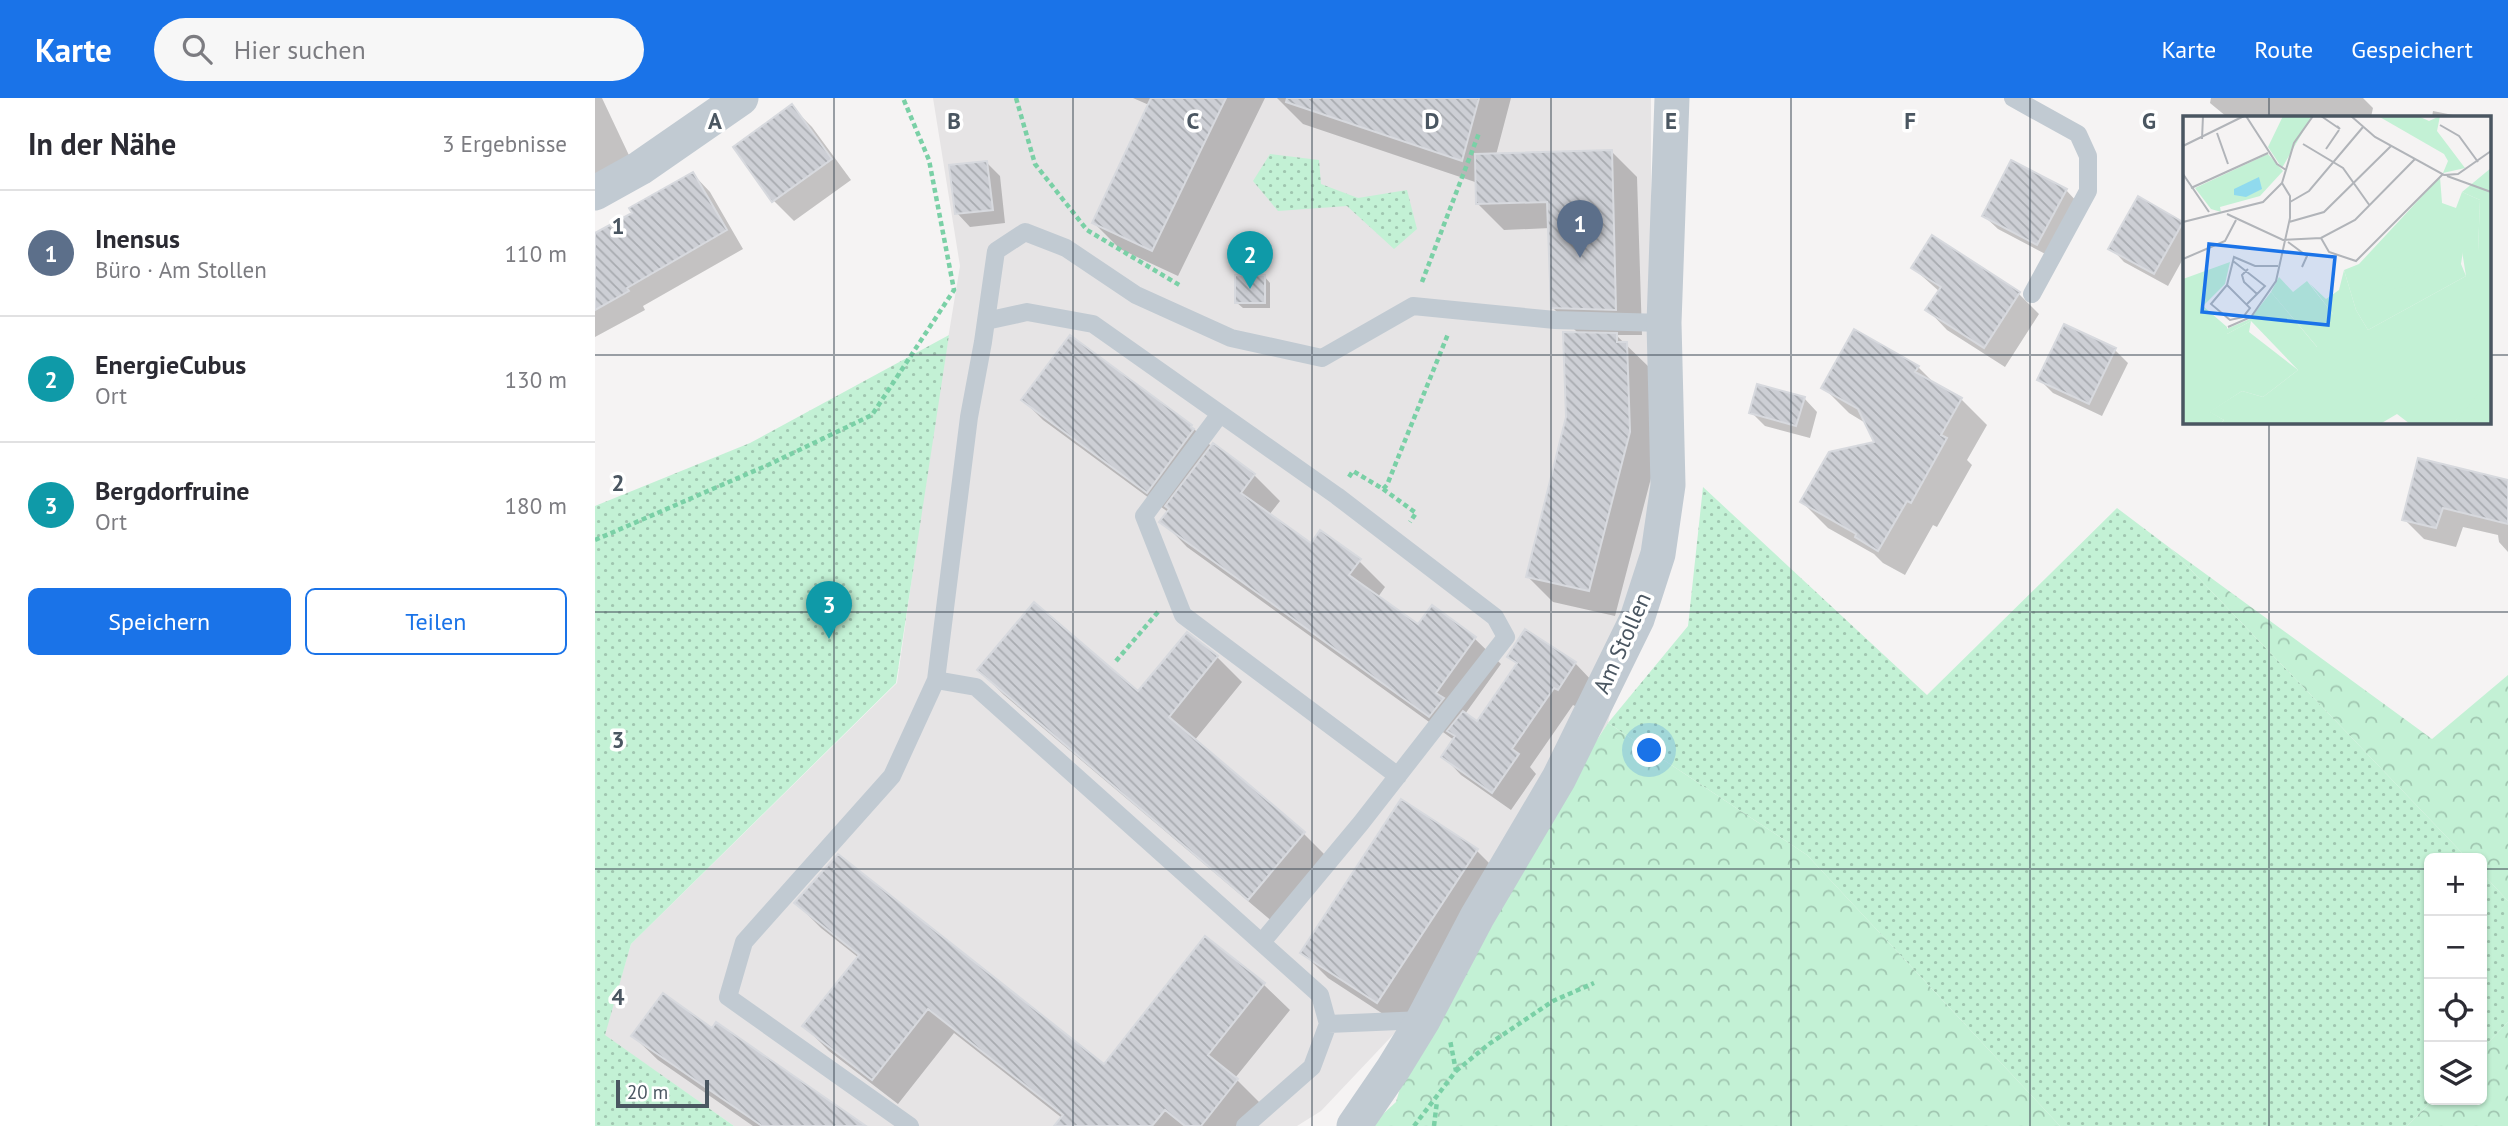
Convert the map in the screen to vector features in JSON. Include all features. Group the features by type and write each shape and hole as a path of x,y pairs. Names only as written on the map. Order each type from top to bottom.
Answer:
{"street":[{"path":"595,193 640,168 741,98"},
{"name":"Am Stollen","path":"1354,1126 1423,1020 1477,917 1559,778 1637,619 1658,555 1668,485 1664,323 1672,98"}],"lane":[{"path":"2013,98 2078,134 2088,156 2088,191 2032,293"},
{"path":"910,1126 728,997 744,942 892,776 936,680 969,417 996,251 1025,232 1066,248 1136,295 1231,338 1322,358 1413,306 1555,320 1664,323"},
{"path":"986,321 1027,312 1093,324 1337,496 1495,617 1506,637 1398,776 1262,942"},
{"path":"1220,414 1144,516 1183,615 1398,776"},
{"path":"936,680 976,687 1320,995 1328,1024 1312,1067 1245,1126"},
{"path":"1328,1024 1423,1020"}],"path":[{"path":"595,540 768,465 871,415 954,290 929,160 903,98"},
{"path":"1016,98 1035,164 1087,230 1191,292"},
{"path":"1413,306 1479,132"},
{"path":"1387,485 1458,310"},
{"path":"1116,661 1174,592"},
{"path":"1456,1071 1489,1044 1553,1001 1594,984"},
{"path":"1415,1126 1437,1100 1434,1126"}],"shaded area":[{"path":"933,98 1651,98 1651,339 1659,495 1608,723 1477,917 1426,1000 1321,1111 1297,1126 734,1126 604,1035 631,944 897,683 932,436 960,266"}],"green space":[{"path":"1270,154 1319,160 1321,184 1358,198 1407,190 1417,229 1394,249 1347,206 1278,211 1253,181"},
{"path":"949,335 896,683 631,944 605,1035 734,1126 595,1126 595,506 750,443"},
{"path":"1703,487 1927,695 2117,508 2170,548 2462,853 2424,853 2424,1105 2428,1105 2407,1126 2060,1126 1807,855 1608,723 1688,626"},
{"path":"2170,548 2432,739 2508,675 2508,901 2487,878 2487,853 2462,853"},
{"path":"1608,723 1807,855 2060,1126 1370,1126 1396,1102 1426,1000"},
{"path":"2487,878 2508,901 2508,1022 2487,1044"},
{"path":"2508,1022 2508,1126 2407,1126 2428,1105 2487,1105 2487,1044"}],"building":[{"path":"1151,98 1226,98 1152,251 1092,223"},
{"path":"1287,98 1479,98 1462,161 1286,102"},
{"path":"792,104 832,159 772,202 733,147"},
{"path":"1612,150 1616,310 1551,308 1547,202 1476,204 1475,154"},
{"path":"2011,160 2067,189 2037,245 1982,216"},
{"path":"987,161 993,210 955,214 949,165"},
{"path":"693,172 727,230 627,288 629,291 595,310 595,233 632,213 629,208"},
{"path":"2138,196 2183,222 2154,274 2108,249"},
{"path":"1932,235 2020,292 1984,348 1925,310 1941,287 1911,268"},
{"path":"1235,275 1265,275 1265,303 1235,303"},
{"path":"2064,324 2116,348 2089,404 2037,380"},
{"path":"1854,329 1919,366 1915,372 1962,398 1941,435 1947,438 1911,503 1907,501 1878,551 1855,537 1856,534 1800,502 1829,452 1874,442 1858,409 1821,388"},
{"path":"1563,332 1617,333 1617,342 1627,342 1630,432 1589,591 1526,577 1566,417"},
{"path":"1070,335 1194,429 1147,493 1021,400"},
{"path":"1757,384 1805,397 1796,426 1749,413"},
{"path":"1213,443 1255,474 1241,493 1311,543 1320,530 1361,559 1349,575 1418,624 1432,605 1476,637 1436,693 1444,698 1429,717 1159,522 1169,509 1165,506"},
{"path":"2418,458 2508,480 2508,524 2443,508 2436,528 2402,520"},
{"path":"1034,602 1138,691 1187,632 1218,656 1169,717 1305,832 1248,900 977,670"},
{"path":"1525,629 1576,662 1558,690 1554,688 1512,749 1519,754 1492,793 1441,757 1455,736 1447,731 1463,711 1477,721 1517,663 1507,657"},
{"path":"1401,799 1478,849 1377,1003 1300,953"},
{"path":"838,854 1104,1064 1205,936 1265,983 1208,1055 1238,1079 1201,1126 1185,1126 1165,1110 1152,1126 1054,1126 1063,1115 928,1009 872,1080 802,1026 859,955 794,903"},
{"path":"663,993 712,1028 716,1022 866,1126 762,1126 631,1036"}],"place":[{"name":"Inensus","path":"1580,258"},
{"name":"EnergieCubus","path":"1250,289"},
{"name":"Bergdorfruine","path":"829,639"}]}
